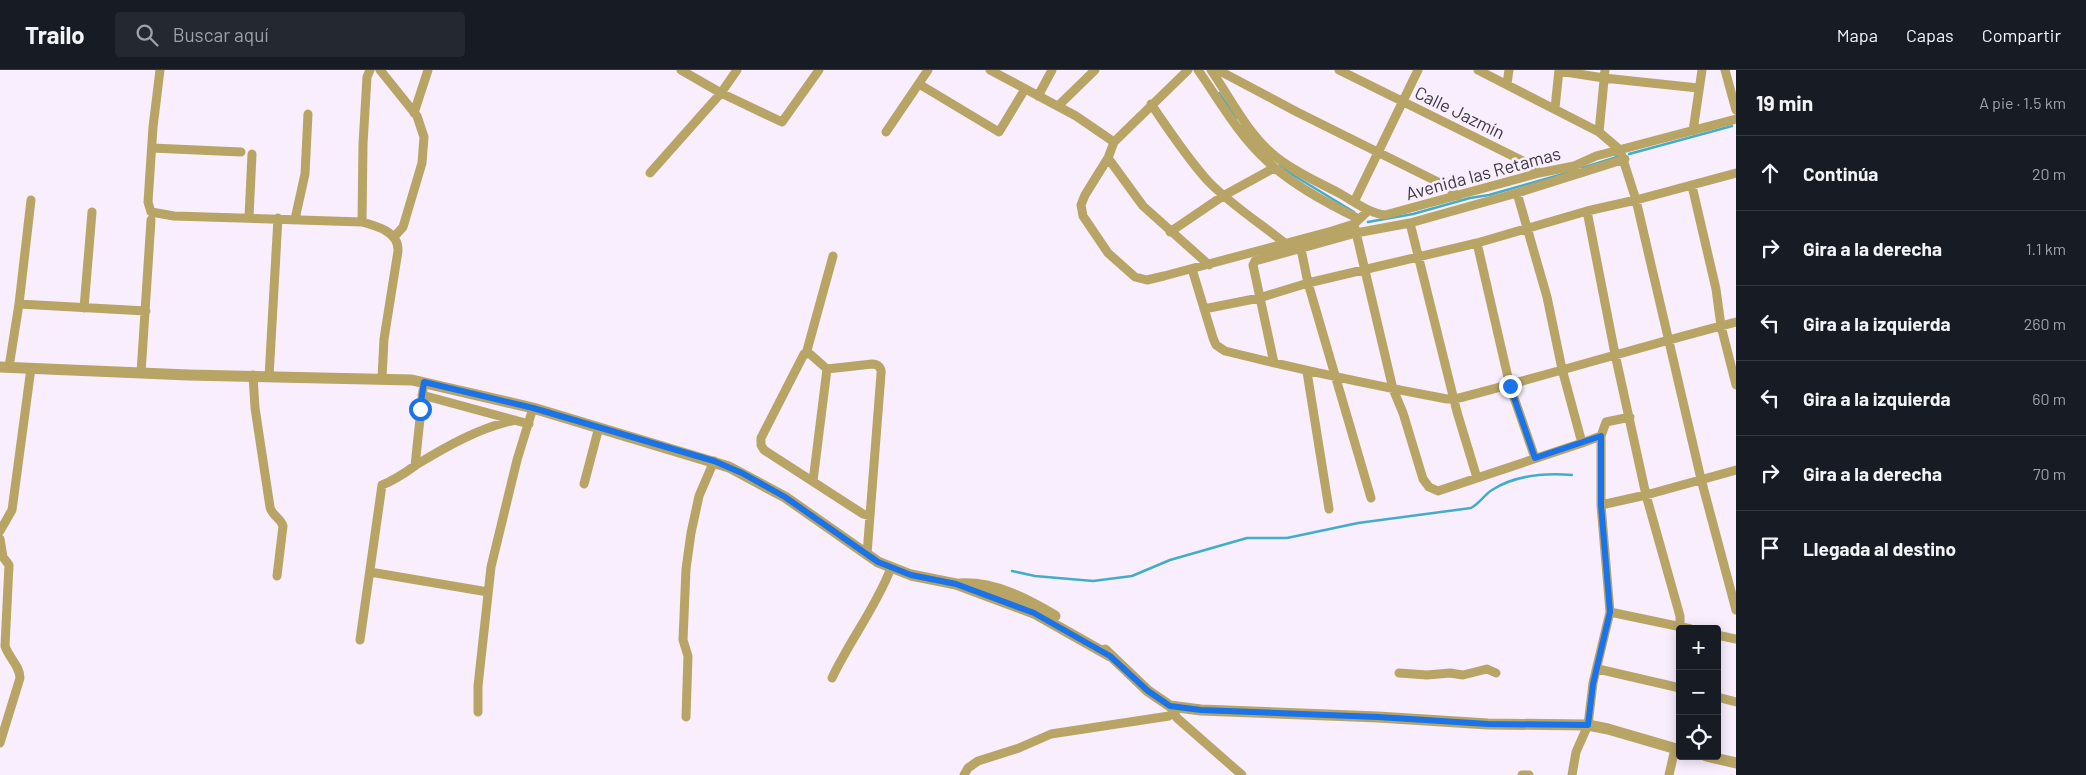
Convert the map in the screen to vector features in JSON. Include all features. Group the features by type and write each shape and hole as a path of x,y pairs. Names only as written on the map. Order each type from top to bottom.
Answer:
{"street":[{"path":"160,70 148,202 151,212 174,216 362,222 382,229 394,237 398,248 384,340 382,378"},
{"path":"362,222 363,144 367,77 370,70"},
{"path":"380,70 414,113 422,130 424,155 402,227 394,237"},
{"path":"414,113 428,70"},
{"path":"681,70 721,93 782,122 818,70"},
{"path":"650,173 721,93 737,70"},
{"path":"886,132 928,70"},
{"path":"990,70 1076,116 1114,142"},
{"path":"1038,96 1052,70"},
{"path":"1058,106 1095,70"},
{"path":"1188,70 1114,142 1108,158 1085,195 1081,205 1083,216 1108,253 1135,277 1147,280 1356,226 1410,223 1517,193 1625,159"},
{"path":"1198,70 1249,142 1274,168 1356,226 1392,389 1403,414 1424,479 1429,487 1438,490 1601,436"},
{"name":"Avenida las Retamas","path":"1211,70 1253,132 1274,155 1290,166 1369,210 1390,215 1538,173 1574,166 1596,156 1736,119"},
{"name":"Calle Jazmín","path":"1339,70 1531,165 1538,173"},
{"path":"1354,202 1418,70"},
{"path":"1478,70 1556,108 1599,132 1620,150 1625,159 1701,479 1736,610"},
{"path":"1507,84 1509,70"},
{"path":"1556,108 1559,70 1604,74 1698,88"},
{"path":"1693,131 1702,70"},
{"path":"1725,70 1736,110"},
{"path":"1219,82 1223,71 1297,112 1448,187 1458,196"},
{"path":"1599,132 1604,74"},
{"path":"919,84 999,132 1025,90"},
{"path":"1151,104 1190,159 1223,196 1286,244"},
{"path":"295,219 305,174 308,114"},
{"path":"152,148 241,152"},
{"path":"249,217 252,154"},
{"path":"1108,158 1143,206 1208,265"},
{"path":"1170,232 1223,196 1274,168"},
{"path":"1204,309 1259,298 1308,283 1477,243 1587,211 1692,186 1736,173"},
{"path":"1692,186 1716,289 1721,326 1736,385"},
{"path":"1517,193 1547,297 1562,369 1582,443"},
{"path":"32,200 19,304 4,367 269,377 382,378 424,382 533,408 714,461 742,473 785,497 867,554 891,568 911,575 956,584 1034,613 1110,656 1148,691 1172,709 1177,718 1242,775"},
{"path":"1274,363 1259,298 1253,265 1255,261 1301,249 1356,226 1369,210"},
{"path":"1587,211 1615,354 1646,495 1680,616 1680,625"},
{"path":"84,308 92,212"},
{"path":"269,377 278,218"},
{"path":"142,373 152,220"},
{"path":"1410,223 1454,399 1477,478"},
{"path":"1477,243 1510,386 1535,458"},
{"path":"1301,249 1308,283 1371,498"},
{"path":"833,256 806,354 802,356 760,443 764,450 863,514 870,516"},
{"path":"1192,269 1216,345 1225,351 1307,372 1454,399 1510,386 1562,369 1736,322"},
{"path":"19,304 146,311"},
{"path":"806,354 810,354 827,369 875,364 882,372 867,554"},
{"path":"0,532 12,510 31,368"},
{"path":"813,481 827,369"},
{"path":"1307,372 1329,509"},
{"path":"253,375 255,408 270,507 272,513 279,518 282,526 276,576"},
{"path":"415,466 424,382"},
{"path":"422,395 528,424"},
{"path":"478,712 478,686 491,568 533,408"},
{"path":"1572,775 1576,752 1588,725 1593,684 1610,612 1601,505 1601,436 1606,422 1630,417"},
{"path":"360,640 382,485 399,477 462,438 493,425 515,420"},
{"path":"584,484 599,427"},
{"path":"686,717 688,656 683,640 686,569 699,496 714,461"},
{"path":"1601,505 1646,495 1736,470"},
{"path":"0,539 3,557 9,565 5,646 8,656 20,672 20,678 2,727 0,744"},
{"path":"832,678 880,594 891,568"},
{"path":"370,572 488,592"},
{"path":"1610,612 1676,625"},
{"path":"1721,636 1735,638"},
{"path":"1399,674 1427,675 1450,672 1463,674 1487,669 1496,673"},
{"path":"1598,669 1676,687"},
{"path":"1721,698 1736,702"},
{"path":"1172,709 1378,717 1488,724 1588,725 1676,749"},
{"path":"964,775 968,768 978,761 1019,748 1051,734 1169,716 1172,709"},
{"path":"1669,775 1676,752"},
{"path":"1721,760 1736,763"},
{"path":"1522,775 1529,775"}],"waterway":[{"path":"1219,93 1236,118"},
{"path":"1242,126 1251,138"},
{"path":"1629,154 1732,126"},
{"path":"1582,168 1617,157"},
{"path":"1280,165 1354,212"},
{"path":"1368,222 1413,214 1570,172"},
{"path":"1012,571 1035,576 1093,581 1132,576 1170,560 1247,538 1287,538 1358,523 1471,508 1492,490 1511,481 1541,475 1572,475"}],"route":[{"path":"420,409 424,382 533,408 714,461 742,473 785,497 878,562 911,575 956,584 999,598 1034,613 1110,656 1148,691 1170,706 1201,710 1378,717 1488,724 1588,725 1593,684 1610,612 1601,505 1601,436 1535,458 1510,386"}]}
